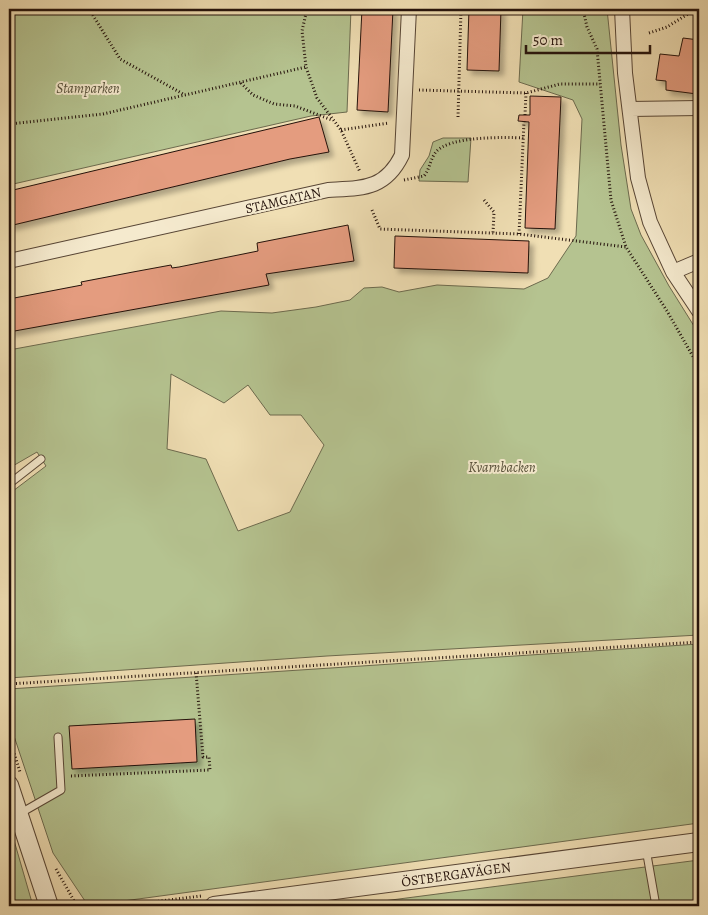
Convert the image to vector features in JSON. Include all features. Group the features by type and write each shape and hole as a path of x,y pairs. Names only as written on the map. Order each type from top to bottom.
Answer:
{"street":[{"name":"STAMGATAN","path":"9,261 328,190 366,188 394,172 402,155 409,9"},
{"path":"622,9 625,73 638,178 650,222 673,272 699,311"},
{"path":"630,108 699,108"},
{"path":"673,272 699,261"},
{"path":"9,785 49,906"},
{"name":"ÖSTBERGAVÄGEN","path":"214,906 699,842"}],"lane":[{"path":"9,484 41,459"},
{"path":"18,814 61,790 58,737"},
{"path":"646,849 656,904"}],"path":[{"path":"89,9 120,59 185,95"},
{"path":"307,9 302,31 306,67 317,98 341,130 360,172"},
{"path":"458,117 462,9"},
{"path":"649,33 667,26 696,9"},
{"path":"9,124 103,114 306,67"},
{"path":"240,82 253,95 274,104 295,106 334,120"},
{"path":"417,90 526,93 560,84 600,84"},
{"path":"525,115 526,93"},
{"path":"519,234 524,121"},
{"path":"341,130 392,123"},
{"path":"403,180 424,176 435,152 445,144 498,137 524,138"},
{"path":"484,200 494,212 493,233"},
{"path":"372,210 380,228 519,234 626,247"},
{"path":"9,684 699,642"},
{"path":"60,777 210,770 208,757 203,757 196,672"}],"green space":[{"name":"Stamparken","path":"9,9 351,9 347,112 311,116 9,185"},
{"name":"Kvarnbacken","path":"523,9 607,9 621,145 631,209 641,235 669,286 699,334 699,635 327,656 9,678 9,494 46,466 37,452 11,467 9,463 9,350 221,311 272,313 316,307 350,300 364,288 382,287 399,292 437,285 524,289 548,278 576,236 582,119 573,100 519,82","holes":["171,374 224,403 248,385 270,415 301,415 324,445 290,512 238,531 206,459 167,449"]},
{"path":"443,138 471,138 468,182 419,181 420,170 429,156 433,142"},
{"path":"699,644 699,823 94,905 85,901 53,853 9,721 9,689"},
{"path":"9,823 33,906 9,906"},
{"path":"699,860 699,906 345,906"}],"building":[{"path":"362,9 393,9 388,112 357,110"},
{"path":"469,9 501,9 499,71 467,70"},
{"path":"683,38 699,40 697,94 666,90 666,81 656,80 660,54 679,56"},
{"path":"530,96 561,97 555,229 525,228 529,122 518,121 519,115 530,115"},
{"path":"319,117 329,152 290,159 9,226 9,191"},
{"path":"348,225 354,261 266,274 269,285 9,332 9,299 82,285 81,282 171,265 172,268 179,267 258,251 257,243"},
{"path":"395,236 529,241 528,273 394,268"},
{"path":"195,719 197,762 72,769 69,726"}]}
